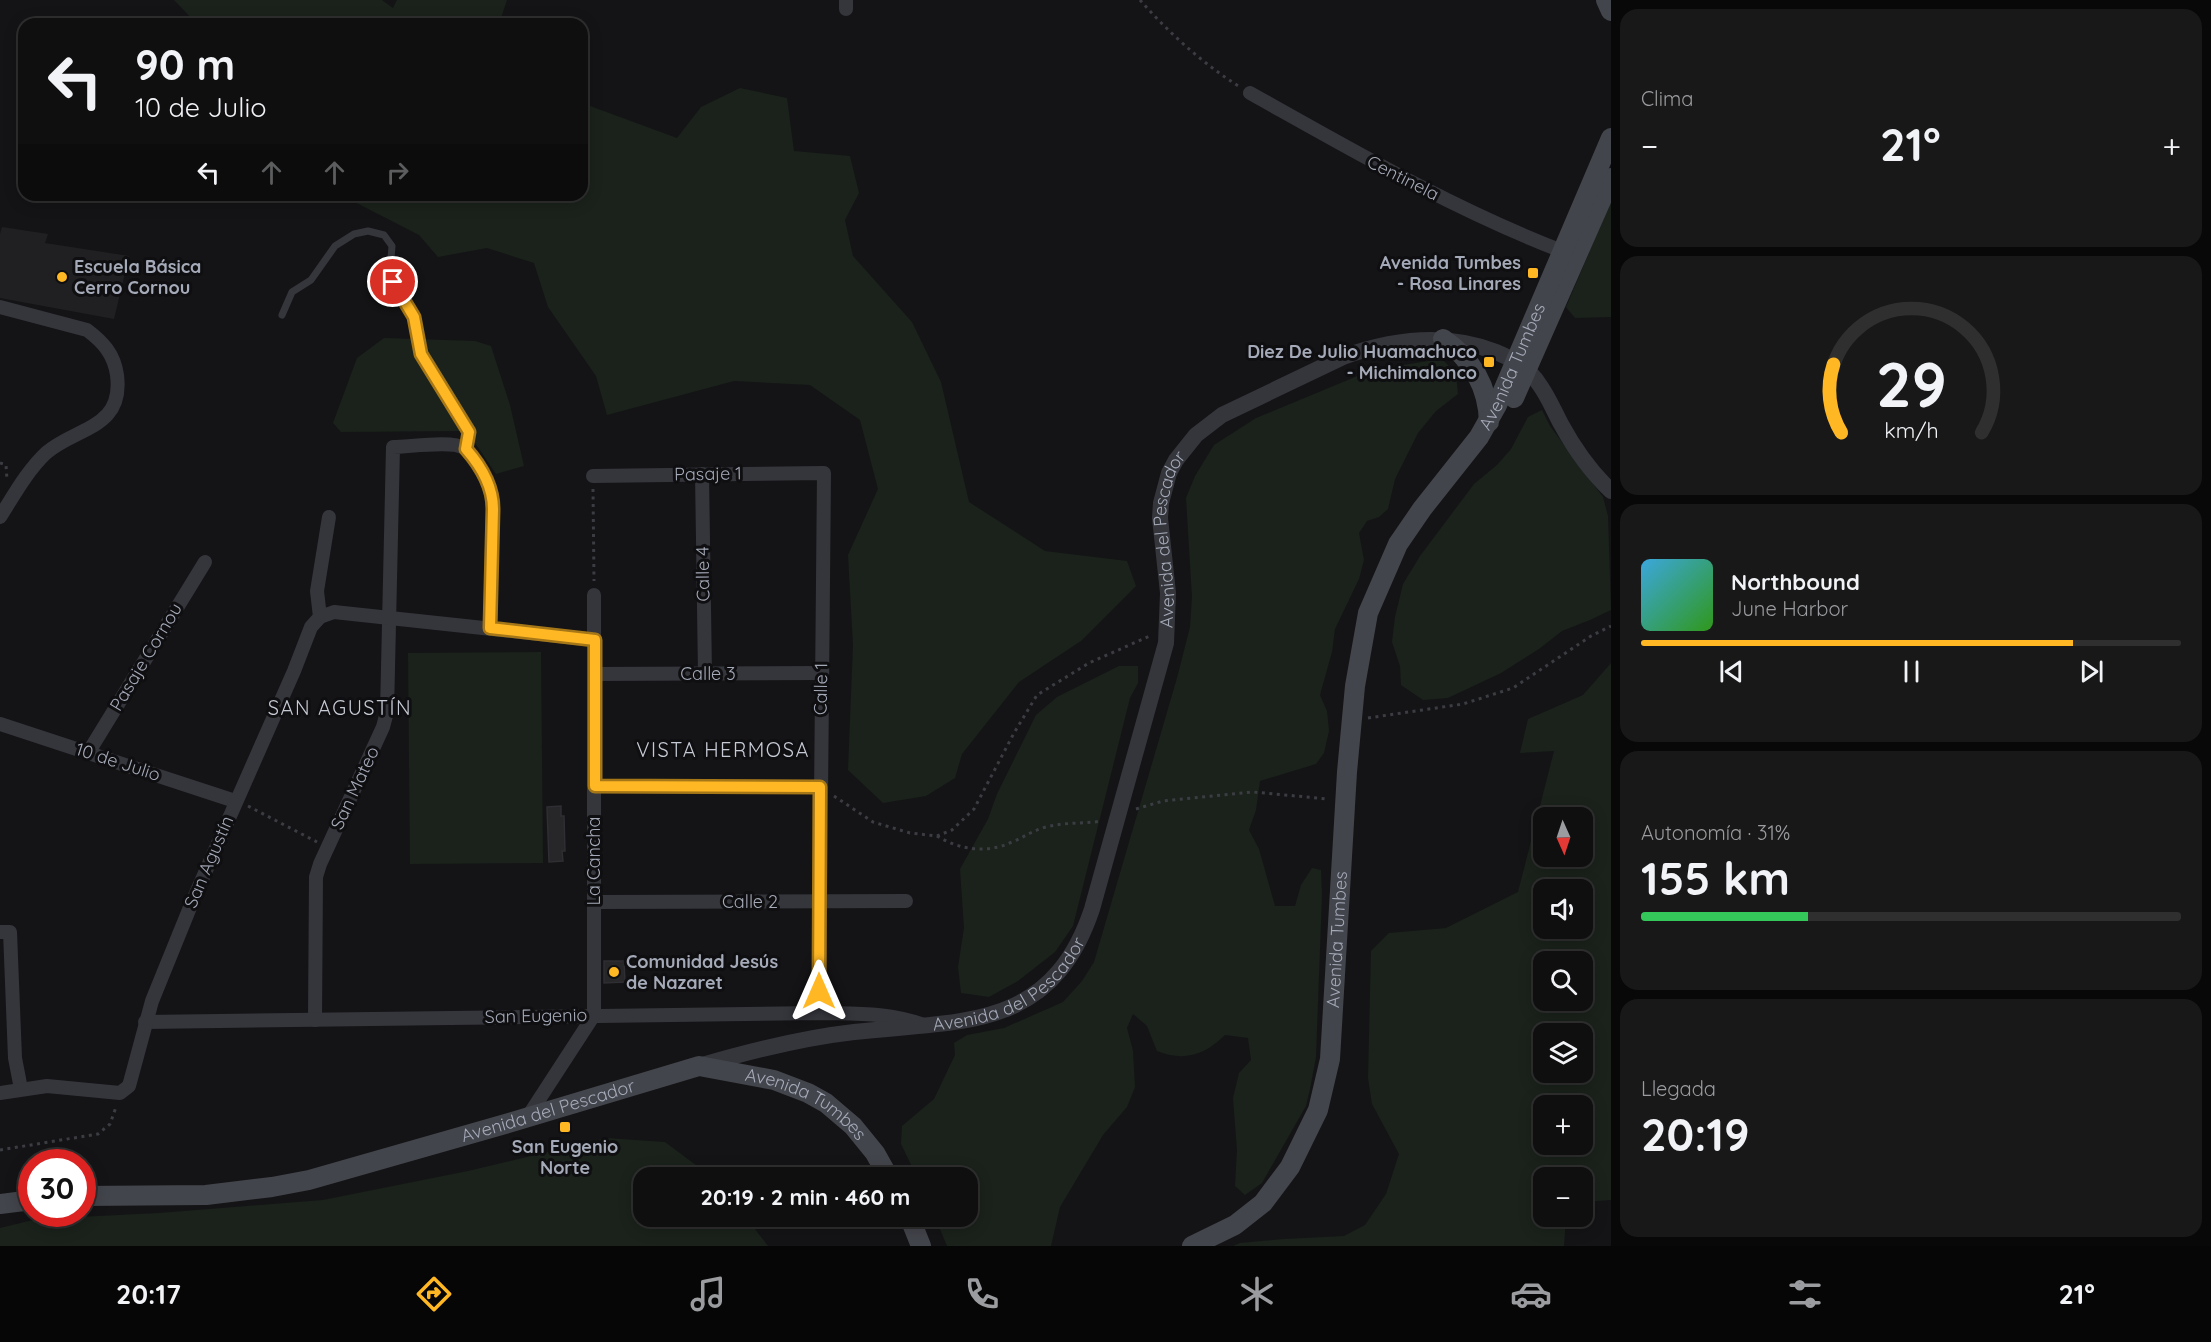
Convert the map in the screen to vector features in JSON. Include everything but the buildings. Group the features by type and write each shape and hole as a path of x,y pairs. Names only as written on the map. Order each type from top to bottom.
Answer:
{"main road":[{"path":"1606,0 1611,11"},
{"name":"Avenida Tumbes","path":"1383,578 1404,548 1483,454 1502,424 1562,251 1611,138"},
{"name":"Avenida Tumbes","path":"1192,1246 1235,1225 1263,1203 1286,1173 1318,1110 1328,1077 1352,720 1364,633 1371,604 1398,544 1489,422 1521,365 1611,178"},
{"path":"1443,339 1462,355 1479,378 1487,400 1489,422"},
{"name":"Avenida Tumbes","path":"699,1066 774,1080 808,1093 826,1103 853,1126 875,1153 883,1167"},
{"name":"Avenida del Pescador","path":"96,1196 173,1196 272,1187 346,1171 699,1066"},
{"path":"0,1204 18,1202"},
{"path":"913,1227 921,1246"}],"street":[{"name":"Centinela","path":"1250,93 1359,155 1449,201 1512,231 1562,251"},
{"path":"0,307 87,330 108,349 114,360 118,379 114,407 89,430 50,450 39,460 0,516"},
{"name":"Avenida del Pescador","path":"699,1066 777,1044 853,1032 973,1019 1006,1010 1040,990 1061,972 1072,956 1086,927 1163,657 1168,629 1168,593 1161,534 1161,503 1167,480 1176,460 1196,435 1222,415 1343,357 1396,342 1443,339 1480,346 1521,365"},
{"path":"1521,365 1539,382 1583,458 1611,490"},
{"name":"San Mateo","path":"315,1020 317,870 385,720 390,618 393,447 451,445 466,449"},
{"path":"466,449 484,476 492,495 490,628"},
{"name":"Pasaje 1","path":"593,476 824,472"},
{"name":"Calle 1","path":"819,1013 824,472"},
{"name":"Calle 4","path":"702,474 705,674"},
{"path":"329,517 317,591 320,617 334,612 595,640"},
{"name":"Pasaje Cornou","path":"88,753 204,562"},
{"name":"La Cancha","path":"594,595 594,1016"},
{"name":"San Agustín","path":"120,1092 127,1090 131,1083 145,1022 188,910 294,671 311,627 320,617"},
{"name":"Calle 3","path":"595,674 821,673"},
{"name":"10 de Julio","path":"0,724 236,801"},
{"path":"595,786 820,787"},
{"name":"Calle 2","path":"594,902 906,901"},
{"path":"0,932 10,932 16,1073 21,1089"},
{"name":"San Eugenio","path":"145,1022 819,1013 882,1014 902,1017 925,1025"},
{"path":"527,1118 594,1016"},
{"path":"0,1093 21,1089 64,1087 120,1092"}],"lane":[{"path":"282,315 292,292 311,280 335,246 354,234 368,231 384,236 392,246 390,271 393,282 414,317 421,354 469,432 466,449"}],"path":[{"path":"1140,0 1161,23 1217,71 1250,93"},
{"path":"593,476 594,595"},
{"path":"1352,720 1453,706 1513,688 1562,654 1611,626"},
{"path":"937,836 952,830 974,809 1036,695 1089,663 1168,629"},
{"path":"820,787 873,822 910,832 937,836 962,847 988,849 1006,845 1050,826 1092,823 1118,817 1134,809 1163,801 1270,793 1345,799"},
{"path":"236,801 327,848"},
{"path":"0,1150 103,1131 110,1124 120,1092"}],"shaded area":[{"path":"174,0 382,0 393,8 397,0 507,0 501,18 191,18"},
{"path":"740,88 787,98 794,151 850,156 859,193 845,220 853,256 912,322 941,382 969,502 1045,551 1127,561 1136,586 1081,641 1019,682 962,754 955,778 926,796 883,803 848,770 853,645 848,555 878,489 860,420 810,385 734,381 607,415 596,376 548,307 534,263 487,248 438,257 419,235 353,201 588,201 588,105 677,138 701,107"},
{"path":"1611,201 1611,317 1575,318 1566,307"},
{"name":"Escuela Básica Cerro Cornou","path":"2,227 48,234 45,243 129,256 114,319 0,298 0,234"},
{"path":"384,338 475,341 491,346 510,405 524,466 496,474 473,440 464,431 341,432 333,423 357,358"},
{"path":"1428,361 1444,361 1456,373 1458,394 1436,411 1418,433 1395,479 1388,509 1379,517 1367,521 1359,533 1364,560 1359,579 1335,629 1332,652 1320,695 1327,711 1329,731 1324,753 1316,764 1260,781 1256,810 1249,830 1259,849 1275,906 1295,906 1301,885 1312,868 1321,870 1316,1057 1306,1106 1262,1183 1245,1195 1235,1186 1237,1150 1233,1098 1239,1073 1251,1060 1248,1038 1225,1035 1202,1052 1176,1056 1157,1051 1147,1026 1133,1014 1127,1028 1133,1051 1135,1087 1127,1107 1103,1135 1060,1207 1051,1246 947,1246 939,1227 978,1227 978,1167 912,1167 901,1144 902,1126 934,1099 955,1055 954,1043 967,1035 1004,1028 1063,1002 1082,981 1094,962 1190,627 1192,597 1186,498 1195,476 1214,445 1256,418 1372,370"},
{"path":"1542,410 1550,426 1603,497 1608,516 1611,610 1562,631 1501,673 1448,698 1423,700 1401,685 1400,666 1392,642 1403,584 1420,556 1474,484 1497,465 1511,449 1528,417"},
{"path":"541,652 543,863 410,864 408,653"},
{"path":"1611,663 1611,1200 1593,1201 1593,1167 1533,1167 1533,1227 1565,1227 1564,1246 1233,1246 1240,1243 1284,1239 1344,1236 1365,1225 1386,1194 1399,1154 1372,1104 1368,1078 1371,951 1389,933 1446,928 1518,892 1533,833 1533,867 1593,867 1593,807 1540,807 1554,751 1520,753 1528,719 1583,695"},
{"path":"1119,666 1138,666 1138,683 1130,698 1073,926 1055,952 1018,981 989,997 961,993 958,967 964,928 960,869 988,819 997,794 1036,715 1057,697"},
{"path":"606,1138 665,1142 699,1167 633,1167 633,1227 754,1227 768,1246 0,1246 0,1228 18,1224 18,1227 96,1227 96,1216 323,1200 468,1171"}],"place":[{"name":"Avenida Tumbes - Rosa Linares","path":"1533,273"},
{"name":"Escuela Básica Cerro Cornou","path":"62,277"},
{"name":"Diez De Julio Huamachuco - Michimalonco","path":"1489,362"},
{"name":"Comunidad Jesús de Nazaret","path":"614,972"},
{"name":"San Eugenio Norte","path":"565,1127"}],"district":[{"name":"SAN AGUSTÍN","path":"340,708"},
{"name":"VISTA HERMOSA","path":"723,750"}],"route":[{"path":"393,282 414,317 421,354 469,432 466,449 491,489 493,509 490,628 595,640 595,786 820,787 819,991"}]}
